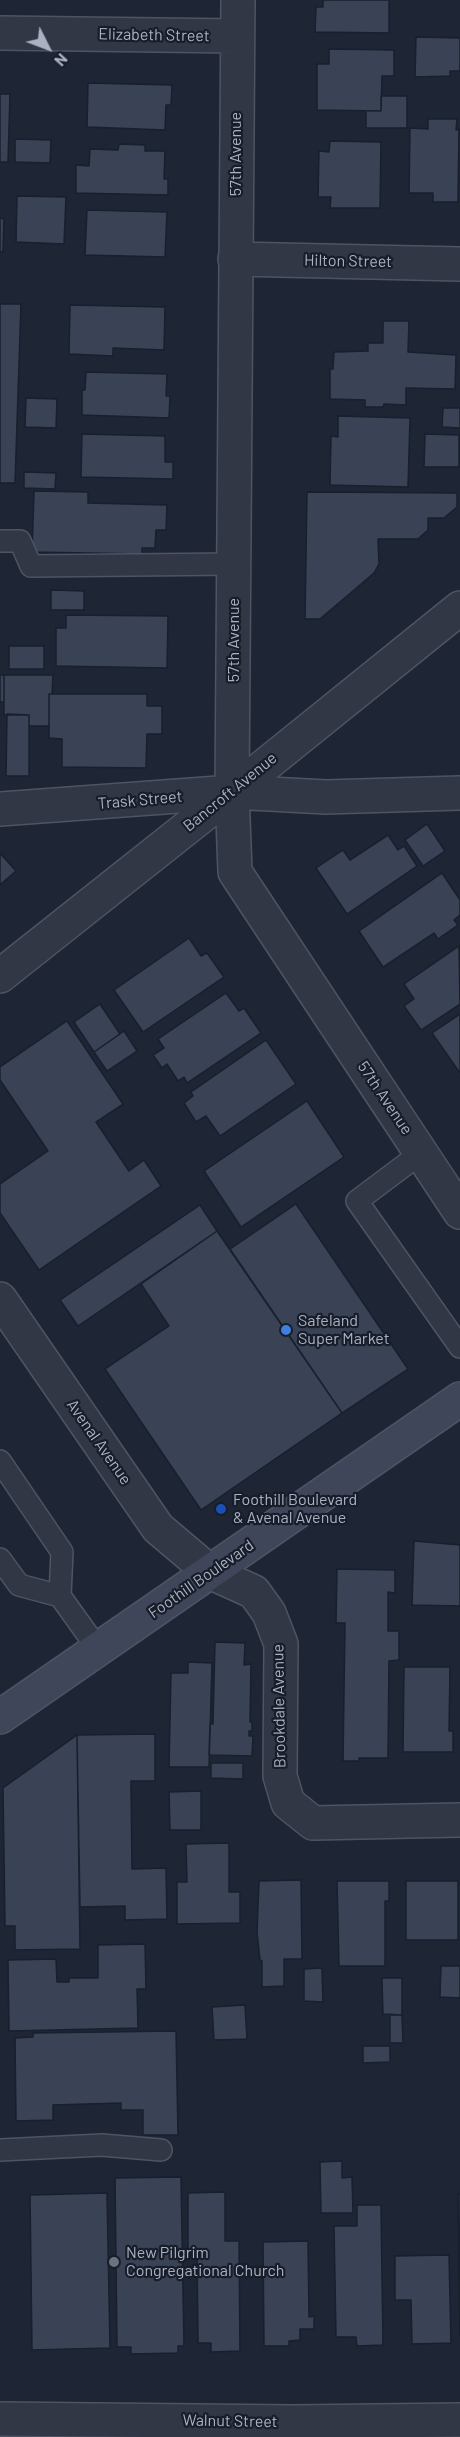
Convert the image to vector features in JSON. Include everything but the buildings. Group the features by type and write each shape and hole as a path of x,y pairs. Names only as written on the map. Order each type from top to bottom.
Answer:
{"main road":[{"name":"Foothill Boulevard","path":"0,1717 460,1399"}],"street":[{"name":"57th Avenue","path":"238,0 232,792 235,872 421,1153 456,1198"},
{"name":"Elizabeth Street","path":"0,33 237,36"},
{"name":"Hilton Street","path":"235,259 460,264"},
{"name":"Bancroft Avenue","path":"0,976 460,610"},
{"name":"Trask Street","path":"0,809 232,792 326,797 460,793"},
{"name":"Avenal Avenue","path":"0,1299 158,1528 210,1572"},
{"name":"Brookdale Avenue","path":"210,1572 254,1592 269,1613 281,1644 280,1776 288,1803 313,1823 460,1820"},
{"name":"Walnut Street","path":"0,2419 294,2429 460,2420"}],"lane":[{"path":"0,541 20,541 31,566 234,564"},
{"path":"421,1153 357,1201 460,1347"},
{"path":"0,1461 62,1552 60,1596 98,1649"},
{"path":"0,1559 19,1585 60,1596"},
{"path":"0,2150 102,2145 162,2150"}],"place":[{"name":"Safeland Super Market","path":"286,1330"},
{"name":"Foothill Boulevard & Avenal Avenue","path":"221,1509"},
{"name":"New Pilgrim Congregational Church","path":"114,2262"}]}
